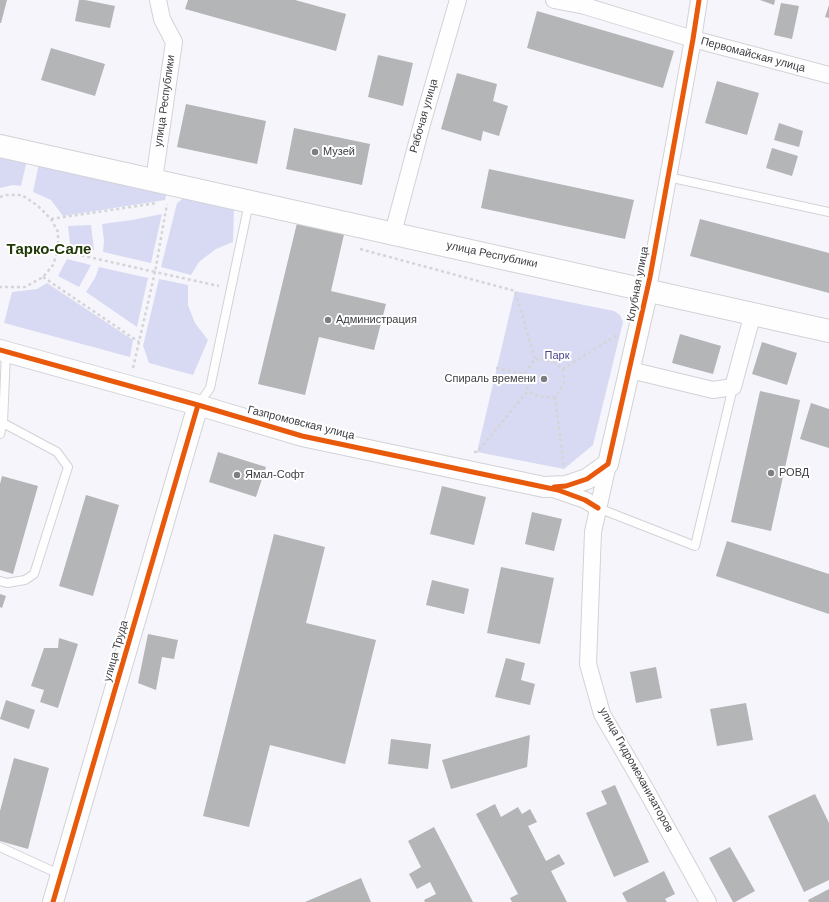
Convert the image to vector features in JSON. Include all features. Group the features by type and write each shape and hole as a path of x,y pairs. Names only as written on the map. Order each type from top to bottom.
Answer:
{"main road":[{"name":"улица Республики","path":"0,146 164,188 249,202 648,289 829,331"}],"street":[{"name":"улица Республики","path":"158,0 162,18 174,42 164,188"},
{"name":"Рабочая улица","path":"393,233 422,124 458,0"},
{"name":"Первомайская улица","path":"554,0 585,6 693,38 829,75"},
{"name":"Клубная улица","path":"608,464 648,289 699,0"},
{"path":"630,370 713,390 733,387 753,313"},
{"name":"Газпромовская улица","path":"3,351 198,405 302,436 544,487 585,500 598,508"},
{"name":"улица Труда","path":"53,902 198,405"},
{"path":"544,487 566,486 587,479 608,464"},
{"name":"улица Гидромеханизаторов","path":"608,464 593,532 588,664 602,714 708,902"}],"lane":[{"path":"668,177 829,212"},
{"path":"198,405 210,388 249,202"},
{"path":"0,434 3,423 3,351"},
{"path":"598,508 695,546 733,387"},
{"path":"0,581 7,583 25,580 34,574 68,467 58,452 3,423"},
{"path":"0,847 61,876"}],"path":[{"path":"51,219 164,188 155,272 132,371"},
{"path":"0,197 6,195 22,195 38,206 51,219 58,232 58,250 52,265 43,277 25,287 0,286"},
{"path":"360,249 514,290 535,359"},
{"path":"58,250 230,289"},
{"path":"43,277 139,342"},
{"path":"563,369 620,334 637,338"},
{"path":"528,391 540,397 555,397 564,383 563,369 553,361 535,359"},
{"path":"528,391 524,374 535,359"},
{"path":"496,368 524,374"},
{"path":"477,452 528,391"}],"green space":[{"path":"0,153 27,160 21,186 13,185 0,188"},
{"path":"39,163 167,191 165,200 63,216 51,200 33,192"},
{"path":"189,194 234,206 233,242 216,249 204,258 199,262 191,275 161,267 177,203"},
{"path":"162,214 151,263 103,252 104,241 102,224"},
{"path":"91,225 94,250 70,244 68,226"},
{"path":"67,259 91,265 79,287 58,276"},
{"path":"99,267 148,278 137,327 86,292 95,278"},
{"path":"159,279 188,285 188,305 195,323 208,340 193,375 149,363 143,346"},
{"path":"47,283 133,340 130,357 4,323 12,292 37,289"},
{"name":"Парк","path":"515,291 614,311 620,315 623,322 593,445 564,469 477,452"}],"building":[{"path":"0,0 7,0 1,23 0,23"},
{"path":"79,0 115,6 110,28 75,21"},
{"path":"188,0 295,0 346,14 336,51 185,9"},
{"path":"760,0 775,0 774,5"},
{"path":"781,3 799,6 792,39 774,35"},
{"path":"829,5 829,18 825,17"},
{"path":"537,11 674,51 663,88 527,48"},
{"path":"51,48 105,64 95,96 41,80"},
{"path":"378,55 413,63 403,106 368,97"},
{"path":"457,73 497,84 493,101 508,106 499,136 483,131 481,141 441,129"},
{"path":"717,81 759,93 747,135 705,123"},
{"path":"186,104 266,121 257,164 177,147"},
{"path":"779,123 803,131 799,147 774,140"},
{"path":"294,128 370,144 362,185 286,169"},
{"path":"772,148 798,156 792,176 766,168"},
{"path":"489,169 634,200 625,239 481,208"},
{"name":"Администрация","path":"298,219 345,230 331,291 386,304 374,350 319,337 305,395 258,384"},
{"path":"700,219 829,253 829,293 690,256"},
{"path":"680,334 721,346 713,374 672,363"},
{"path":"762,342 797,353 787,385 752,374"},
{"path":"760,391 800,400 771,531 731,522"},
{"path":"811,403 829,409 829,448 800,439"},
{"name":"Ямал-Софт","path":"218,452 266,467 256,497 209,482"},
{"path":"2,476 38,486 13,574 0,570 0,484"},
{"path":"442,486 486,497 474,545 430,534"},
{"path":"86,495 119,505 93,596 59,586"},
{"path":"532,512 562,519 554,551 525,544"},
{"path":"274,534 325,547 306,623 376,640 345,764 270,745 249,827 203,816"},
{"path":"727,541 829,574 829,614 716,576"},
{"path":"501,567 554,578 540,644 487,633"},
{"path":"432,580 469,589 464,614 426,605"},
{"path":"0,594 6,596 2,608 0,607"},
{"path":"148,634 178,640 174,659 162,657 156,690 138,683"},
{"path":"59,638 78,644 58,708 40,702 44,690 31,686 44,648 58,648"},
{"path":"506,658 525,663 521,680 535,684 530,705 495,697"},
{"path":"656,667 662,698 636,703 630,672"},
{"path":"6,700 35,710 29,729 0,719"},
{"path":"746,703 753,740 717,746 710,709"},
{"path":"530,735 527,767 451,789 442,760"},
{"path":"391,739 431,744 428,769 388,764"},
{"path":"14,758 49,768 28,849 0,841 0,811"},
{"path":"615,785 649,862 614,877 586,813 607,804 601,791"},
{"path":"815,794 829,823 829,880 804,892 768,816"},
{"path":"495,804 501,817 518,807 522,814 530,809 537,822 528,826 546,861 559,854 565,864 551,871 567,902 512,902 510,898 518,894 476,814"},
{"path":"434,827 473,902 425,902 424,900 436,894 430,882 417,889 409,874 421,867 408,841"},
{"path":"730,847 755,891 735,902 733,902 709,858"},
{"path":"664,871 675,894 665,899 667,902 627,902 622,893"},
{"path":"361,878 371,902 305,902"},
{"path":"829,889 829,902 809,902 808,900"}],"cycle path":[{"path":"554,487 566,486 587,479 608,464 650,277 699,0"},
{"path":"0,350 198,405 302,436 558,490 585,500 598,508"},
{"path":"53,902 198,405"}],"place":[{"name":"Музей","path":"315,152"},
{"name":"Администрация","path":"328,320"},
{"name":"Спираль времени","path":"544,379"},
{"name":"РОВД","path":"771,473"},
{"name":"Ямал-Софт","path":"237,475"}],"district":[{"name":"Тарко-Сале","path":"49,250"}]}
